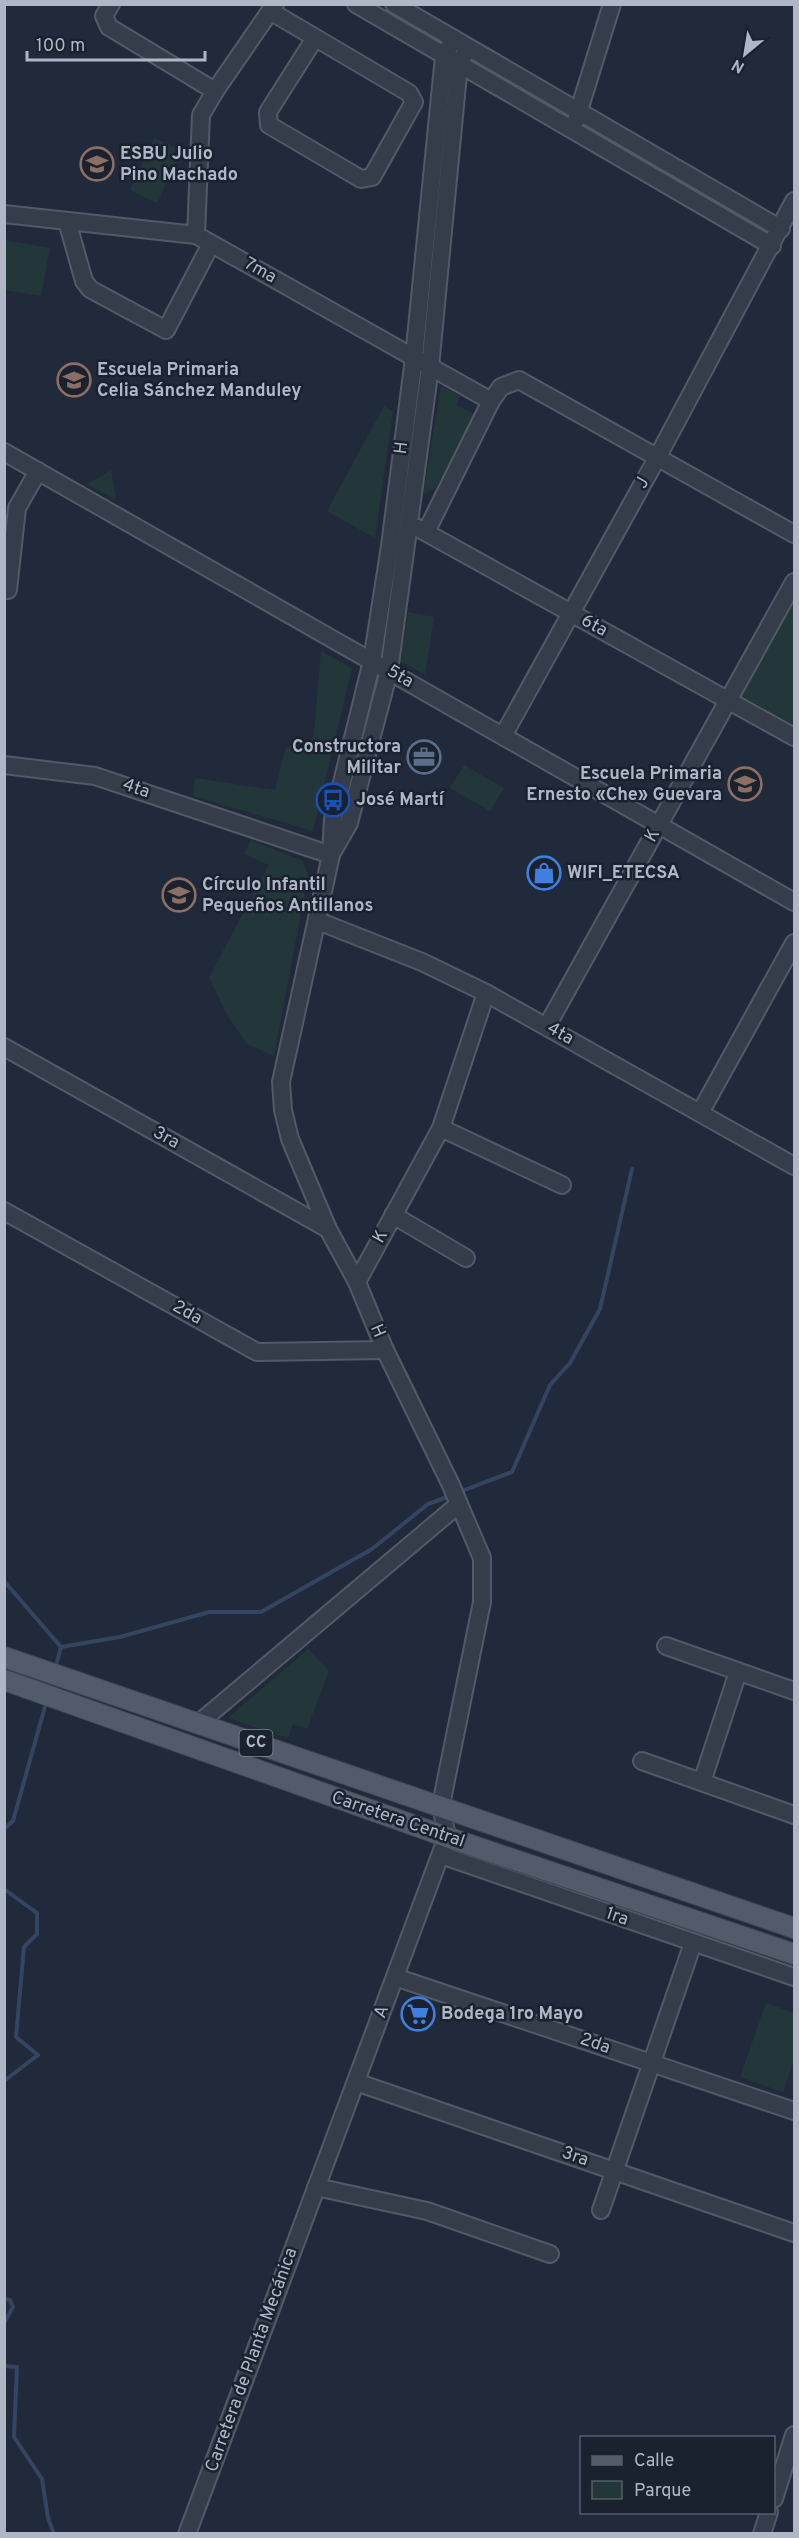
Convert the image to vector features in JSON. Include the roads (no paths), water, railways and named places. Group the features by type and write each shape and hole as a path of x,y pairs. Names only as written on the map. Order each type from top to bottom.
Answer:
{"main road":[{"name":"Carretera Central","path":"4,1657 795,1928"},
{"name":"Carretera Central","path":"4,1680 444,1846 795,1954"}],"street":[{"path":"111,4 104,16 109,27 215,91"},
{"path":"356,4 772,246"},
{"path":"394,4 781,229"},
{"path":"573,130 612,4"},
{"path":"196,235 201,115 273,8 315,38 409,93 414,102 372,177 362,178 269,125 268,112 315,38"},
{"name":"H","path":"441,1805 483,1590 482,1558 450,1483 385,1350 357,1282 328,1229 290,1139 283,1110 281,1082 318,921 331,855 333,819 372,661 394,515 451,60 461,44"},
{"name":"H","path":"331,855 349,823 388,671 430,367 451,60"},
{"name":"J","path":"503,736 657,458 795,201"},
{"name":"7ma","path":"4,214 196,235 491,401"},
{"path":"67,221 79,268 90,289 166,330 211,244"},
{"path":"426,532 491,401 501,387 519,380 795,534"},
{"name":"5ta","path":"4,452 795,902"},
{"path":"4,590 8,590 17,508 38,471"},
{"name":"6ta","path":"394,515 795,737"},
{"name":"K","path":"546,1026 795,582"},
{"name":"4ta","path":"4,765 95,776 331,855"},
{"name":"4ta","path":"318,921 422,963 486,993 795,1166"},
{"path":"700,1113 795,943"},
{"name":"K","path":"357,1282 441,1128 486,993"},
{"name":"3ra","path":"4,1047 328,1229"},
{"path":"441,1128 562,1185"},
{"name":"2da","path":"4,1211 257,1352 385,1350"},
{"path":"393,1215 466,1258"},
{"path":"199,1723 459,1504"},
{"path":"666,1646 795,1691"},
{"path":"702,1782 738,1672"},
{"path":"642,1761 795,1815"},
{"path":"441,1805 444,1846"},
{"name":"1ra","path":"444,1846 693,1943 795,1977"},
{"name":"A","path":"316,2187 444,1846"},
{"path":"601,2210 693,1943"},
{"name":"2da","path":"395,1977 795,2111"},
{"name":"3ra","path":"356,2082 795,2233"},
{"path":"316,2187 427,2211 550,2254"},
{"name":"Carretera de Planta Mecánica","path":"187,2534 316,2187"},
{"path":"775,2496 795,2435"},
{"path":"762,2534 768,2514"}],"waterway":[{"path":"459,1492 512,1472 550,1385 570,1363 600,1309 632,1169"},
{"path":"61,1647 120,1637 209,1612 261,1612 372,1549 428,1504 450,1496"},
{"path":"4,1581 61,1647 55,1669"},
{"path":"4,1829 13,1821 46,1703"},
{"path":"4,1889 37,1913 37,1934 24,1947 16,2037 38,2055 4,2081"},
{"path":"4,2299 10,2300 13,2307 4,2323"},
{"path":"4,2366 17,2367 14,2437 42,2479 48,2518 54,2534"}],"place":[{"name":"ESBU Julio Pino Machado","path":"97,164"},
{"name":"Escuela Primaria Celia Sánchez Manduley","path":"74,380"},
{"name":"Constructora Militar","path":"424,757"},
{"name":"Escuela Primaria Ernesto «Che» Guevara","path":"745,784"},
{"name":"José Martí","path":"333,800"},
{"name":"WIFI_ETECSA","path":"544,873"},
{"name":"Círculo Infantil Pequeños Antillanos","path":"179,895"},
{"name":"Bodega 1ro Mayo","path":"418,2014"}]}
